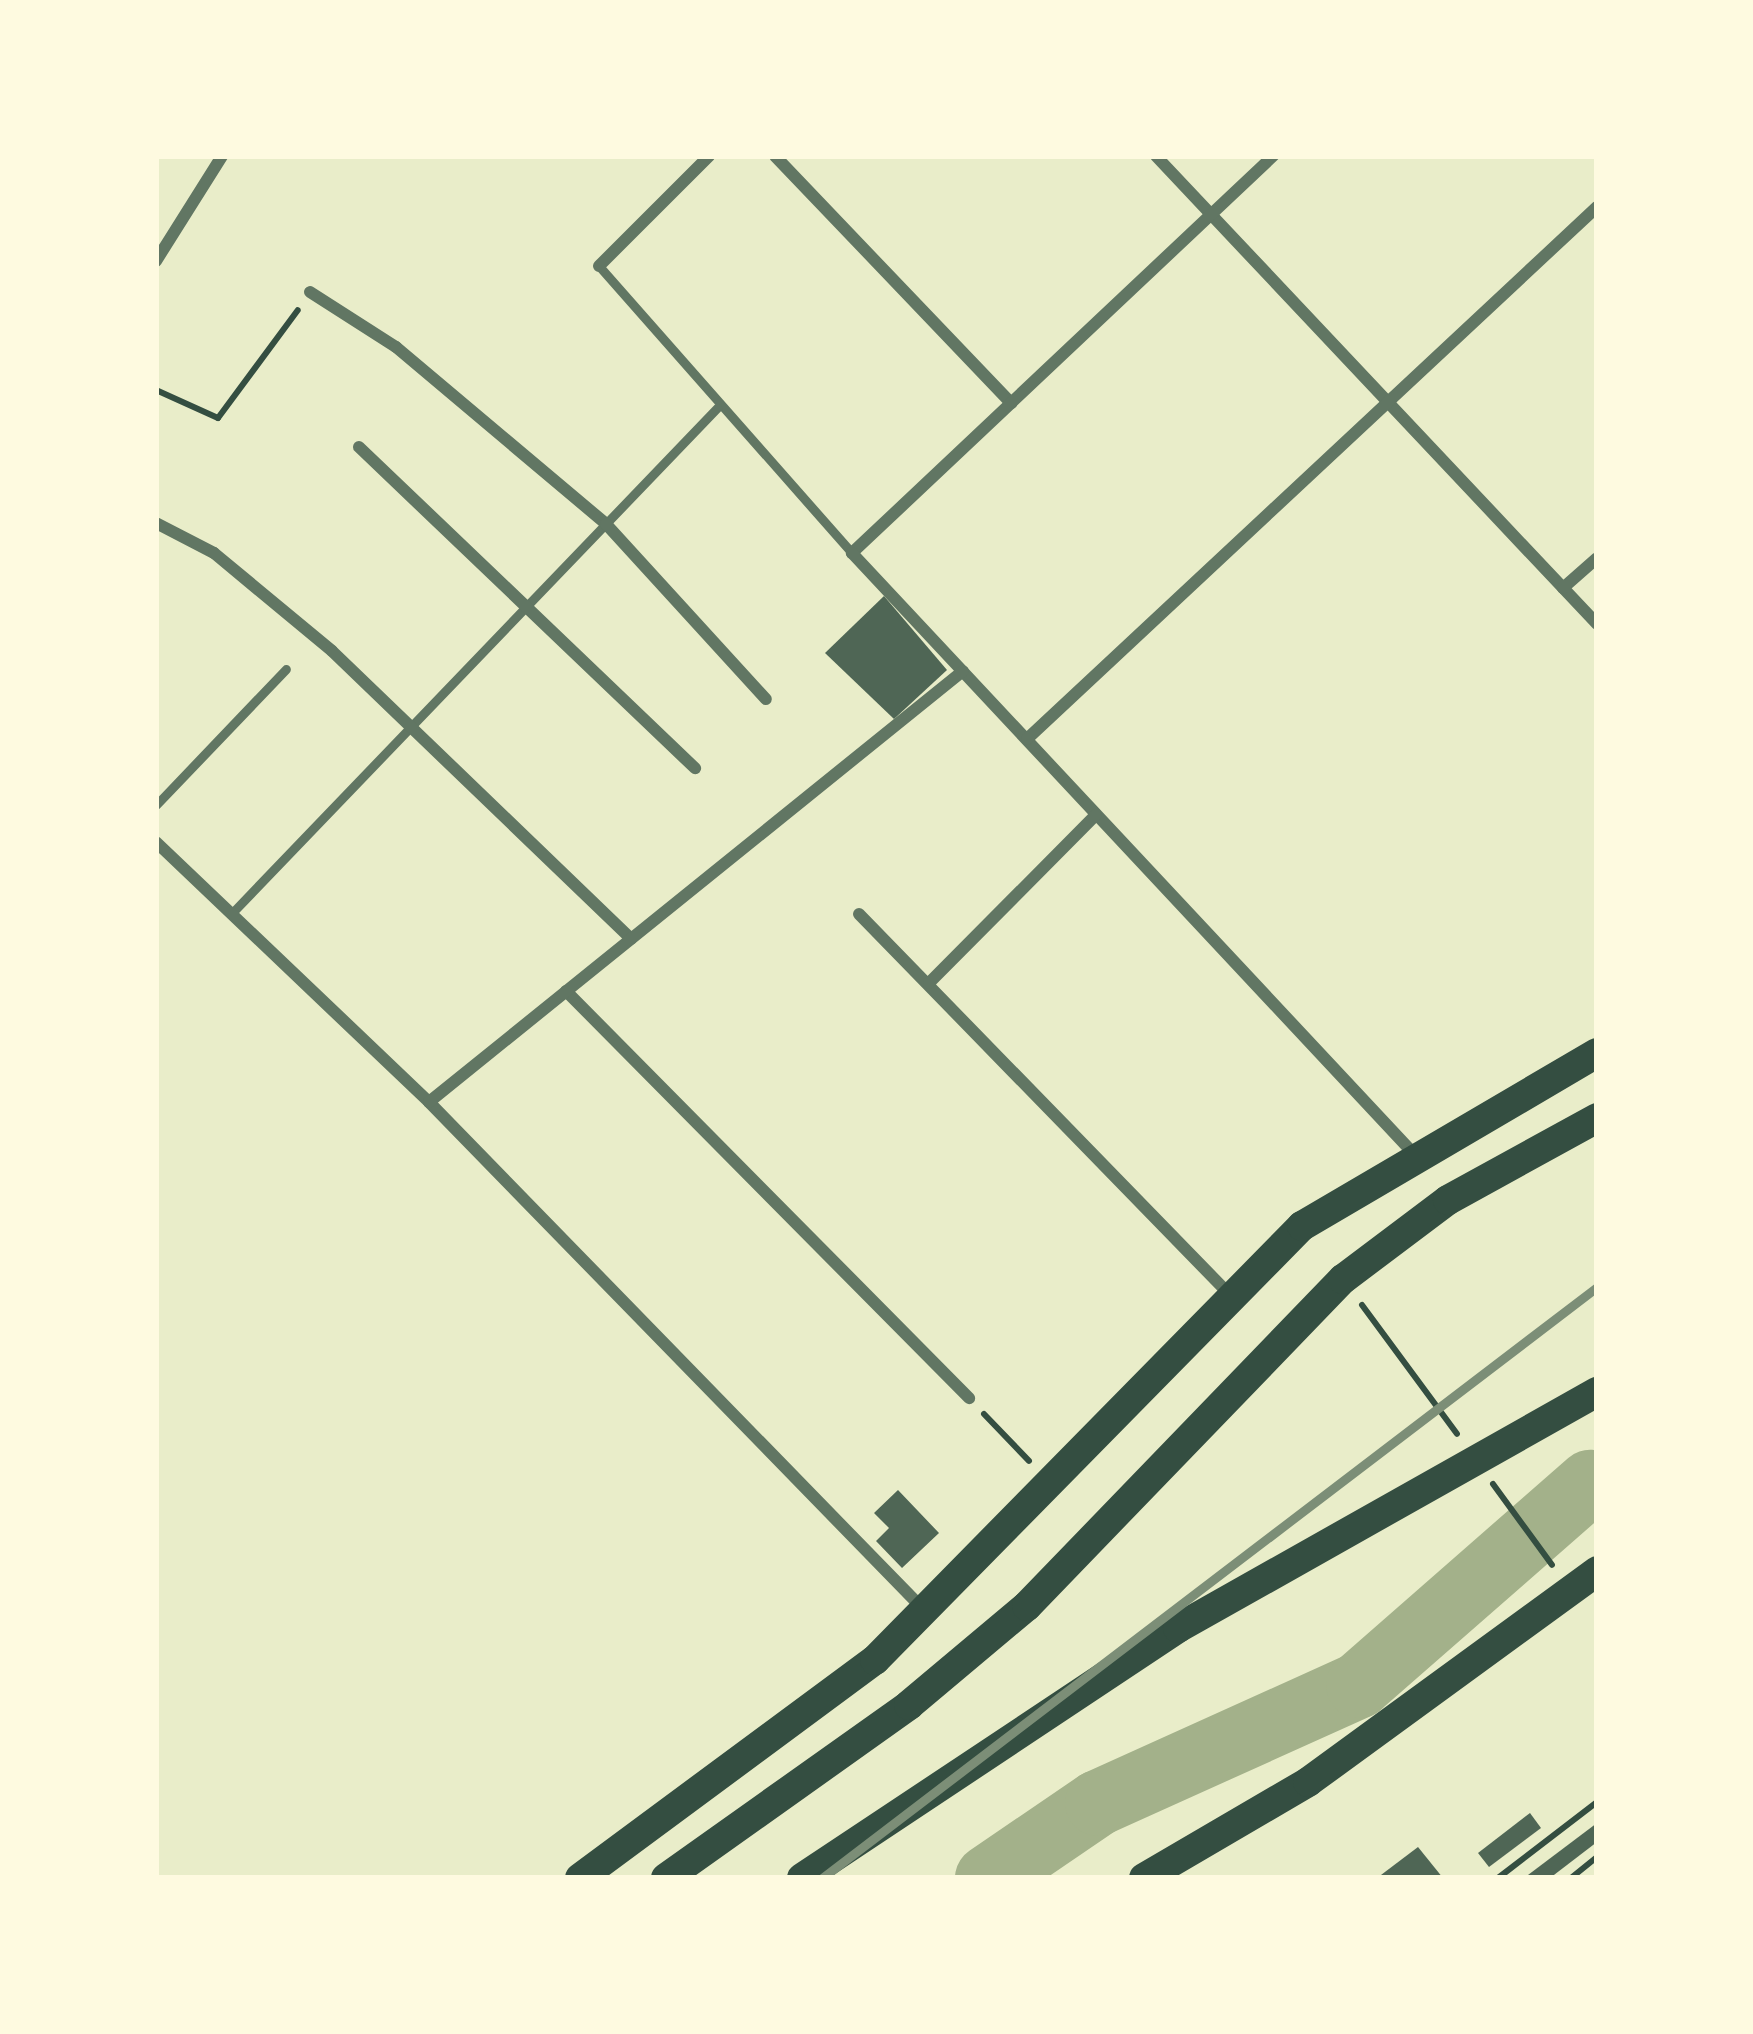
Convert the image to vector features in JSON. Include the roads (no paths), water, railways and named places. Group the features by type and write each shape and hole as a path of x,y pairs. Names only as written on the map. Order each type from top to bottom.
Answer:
{"main road":[{"path":"580,1878 685,1810 925,1611 1302,1226 1414,1154 1597,1054"},
{"path":"666,1878 909,1705 1027,1606 1343,1279 1448,1200 1597,1118"},
{"path":"802,1878 1178,1628 1597,1392"},
{"path":"1144,1878 1308,1782 1597,1571"},
{"path":"850,1844 854,1878"}],"street":[{"path":"156,261 222,156"},
{"path":"599,266 709,156"},
{"path":"775,156 1011,403"},
{"path":"1156,156 1597,624"},
{"path":"1273,156 852,553 1414,1154"},
{"path":"1027,740 1597,207"},
{"path":"310,292 396,346 605,524 766,699"},
{"path":"359,447 694,768"},
{"path":"156,523 214,553 412,727 631,939"},
{"path":"1563,589 1597,558"},
{"path":"429,1102 963,671"},
{"path":"929,983 1096,815"},
{"path":"156,842 429,1102 925,1611"},
{"path":"859,914 1230,1295"},
{"path":"566,992 969,1399"}],"lane":[{"path":"599,266 717,408 852,553"},
{"path":"232,914 717,408"},
{"path":"156,805 286,669"}],"waterway":[{"path":"988,1878 1098,1803 1359,1685 1590,1483"}],"railway":[{"path":"822,1878 1597,1287"}]}
